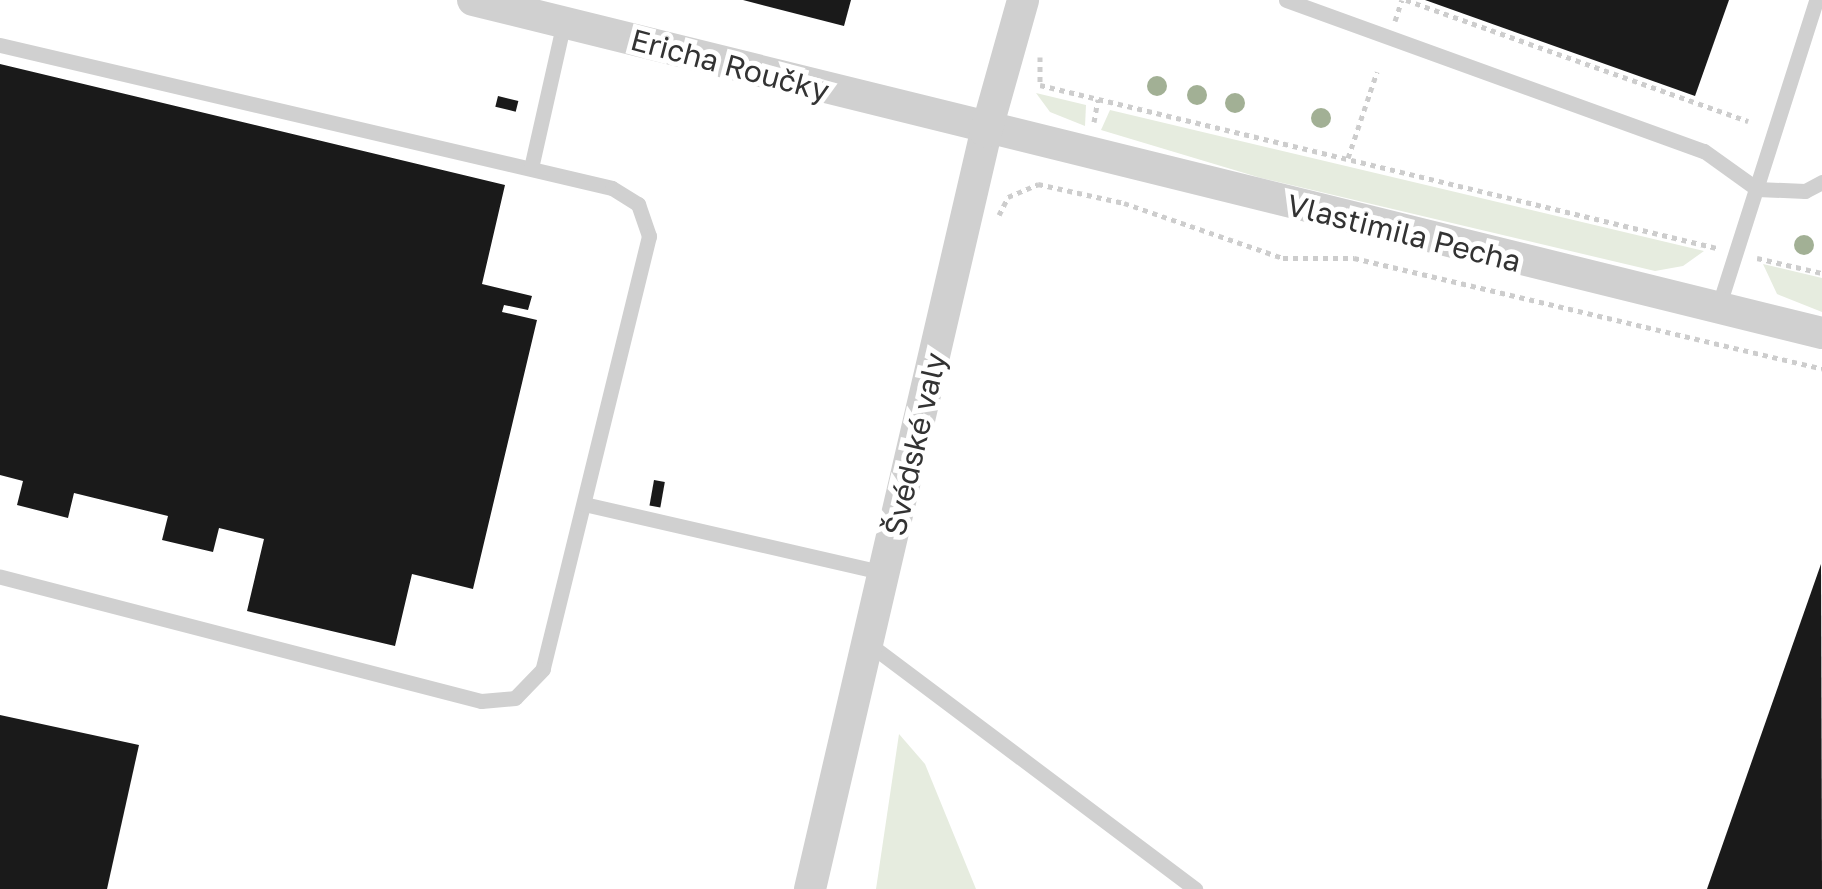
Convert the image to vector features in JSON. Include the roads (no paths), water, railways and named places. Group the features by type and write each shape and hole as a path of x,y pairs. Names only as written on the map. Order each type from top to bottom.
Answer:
{"street":[{"name":"Ericha Roučky","path":"473,0 986,132"},
{"name":"Švédské valy","path":"810,889 986,132 1024,0"},
{"name":"Vlastimila Pecha","path":"986,132 1822,333"}],"lane":[{"path":"1286,0 1704,151 1756,188 1805,191 1822,182"},
{"path":"1718,308 1816,0"},
{"path":"531,168 564,21"},
{"path":"0,45 612,188 638,204 649,236 543,670 515,698 481,701 0,577"},
{"path":"584,504 886,573"},
{"path":"869,644 1195,889"}]}
